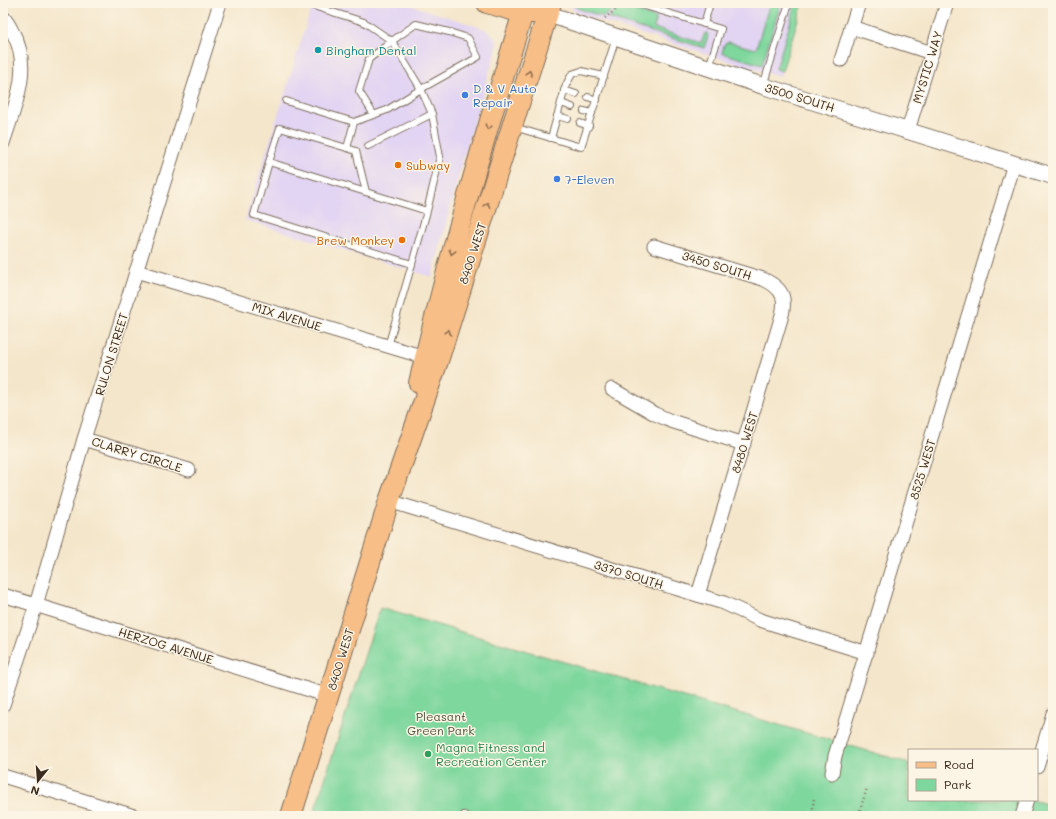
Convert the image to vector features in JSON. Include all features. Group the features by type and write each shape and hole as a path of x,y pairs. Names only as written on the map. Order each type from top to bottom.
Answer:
{"main road":[{"name":"3500 SOUTH","path":"487,3 549,8"},
{"name":"8400 WEST","path":"432,359 457,234 526,6"},
{"name":"8400 WEST","path":"291,816 389,501 410,422 512,127 549,8"}],"street":[{"name":"RULON STREET","path":"3,705 36,605 84,439 220,3"},
{"path":"841,60 859,3"},
{"name":"MYSTIC WAY","path":"908,130 947,3"},
{"name":"3500 SOUTH","path":"549,8 617,36 709,68 1053,176"},
{"path":"3,17 18,40 22,59 22,76 3,143"},
{"path":"851,27 932,52"},
{"name":"8525 WEST","path":"832,773 835,756 1014,164"},
{"name":"3450 SOUTH","path":"654,246 763,279 778,289"},
{"name":"MIX AVENUE","path":"136,271 432,359"},
{"name":"8480 WEST","path":"698,595 783,314 783,296 778,289"},
{"path":"612,389 654,414 744,444"},
{"name":"CLARRY CIRCLE","path":"84,439 189,470"},
{"name":"3370 SOUTH","path":"389,501 724,603 760,620 867,653"},
{"name":"HERZOG AVENUE","path":"3,595 329,696"},
{"path":"1038,764 1053,714"},
{"path":"3,776 134,816"},
{"path":"1022,816 1027,801"}],"lane":[{"path":"304,3 364,22 392,41 420,89 432,114 440,157 427,211 388,346"},
{"path":"636,3 720,29 709,68"},
{"path":"704,24 710,3"},
{"path":"764,86 789,3"},
{"path":"286,101 354,122 374,115 387,110 420,89 478,57 468,38 416,24 369,59 359,91 374,115"},
{"path":"512,127 581,147 617,36"},
{"path":"551,138 564,90 572,74 581,71 604,76"},
{"path":"564,90 576,94"},
{"path":"588,97 597,100"},
{"path":"561,103 572,107"},
{"path":"584,111 592,113"},
{"path":"368,146 432,114"},
{"path":"557,116 568,119"},
{"path":"347,148 354,122"},
{"path":"580,123 588,126"},
{"path":"366,192 356,151 280,128 254,215 412,264"},
{"path":"269,162 427,211"}],"path":[{"path":"605,18 620,6"},
{"path":"860,810 867,788"},
{"path":"812,816 814,797"}],"shaded area":[{"path":"313,3 404,3 485,29 492,34 495,39 497,44 496,51 462,162 432,277 245,220"},
{"path":"569,3 803,3 780,77 581,15 573,10"}],"green space":[{"path":"573,3 615,3 618,5 604,17 577,8"},
{"path":"770,3 781,3 762,65 722,53 724,45 728,42 756,49"},
{"path":"796,3 803,3 782,71 776,69"},
{"path":"622,6 656,18 654,28 701,43 705,33 707,33 708,36 704,48 608,18"},
{"name":"Pleasant Green Park","path":"380,608 908,763 908,801 1036,801 1053,806 1053,816 313,816"}],"place":[{"name":"Bingham Dental","path":"318,50"},
{"name":"D & V Auto Repair","path":"465,95"},
{"name":"Subway","path":"398,165"},
{"name":"7-Eleven","path":"557,179"},
{"name":"Brew Monkey","path":"402,240"},
{"name":"Magna Fitness and Recreation Center","path":"428,754"}]}
